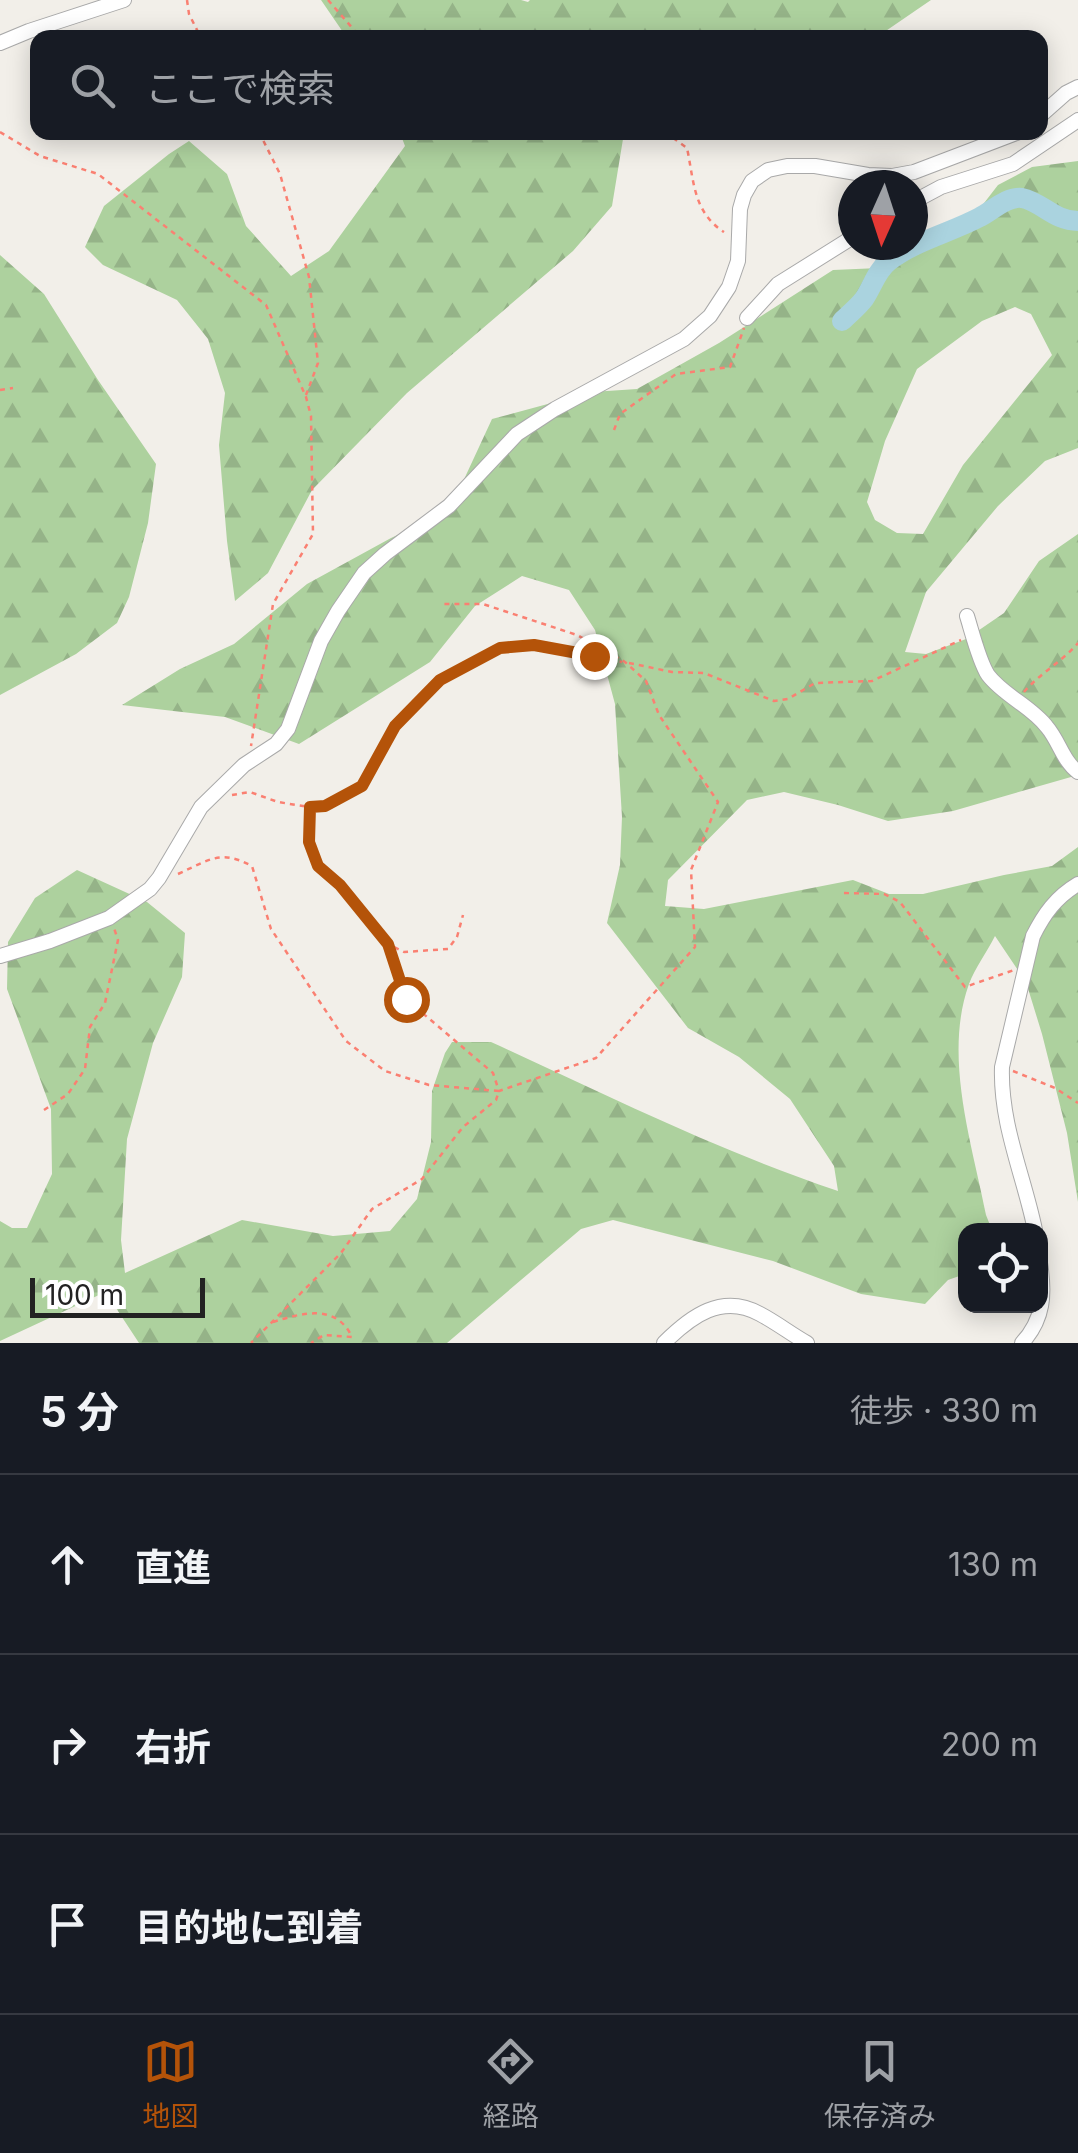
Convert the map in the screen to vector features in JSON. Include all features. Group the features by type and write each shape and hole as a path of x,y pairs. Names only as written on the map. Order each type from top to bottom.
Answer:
{"street":[{"path":"37,30 124,0"},
{"path":"0,43 30,33"},
{"path":"1048,109 1078,87"},
{"path":"928,194 1013,164 1078,120"},
{"path":"0,956 109,918 150,889 201,807 253,758 276,744 288,728 321,641 364,573 449,506 518,434 555,409 684,339 710,316 729,288 738,260 740,209 752,181 768,170 788,166 892,176 914,172 997,140"},
{"path":"748,318 778,284 838,246"},
{"path":"966,616 987,674 1036,714 1078,772"},
{"path":"1034,1223 1004,1114 1002,1067 1033,936 1055,901 1078,884"},
{"path":"664,1343 703,1311 732,1304 759,1313 807,1343"},
{"path":"1022,1343 1040,1313"}],"path":[{"path":"187,0 197,30"},
{"path":"328,0 354,30"},
{"path":"0,132 40,156 98,174 266,305 306,396 311,416 313,534 273,604 250,742 253,758"},
{"path":"263,140 280,174 308,277 318,363 306,396"},
{"path":"676,140 687,148 700,209 714,226 738,241"},
{"path":"614,430 620,414 676,374 730,366 748,318"},
{"path":"0,390 13,388"},
{"path":"159,878 174,876 213,858 233,856 252,866 271,929 346,1041 385,1071 429,1085 498,1091 596,1058 696,947 691,870 718,802 658,715 646,681 624,662 577,635 483,604 440,604"},
{"path":"232,794 250,792 310,807 325,806 362,786 395,726 440,680 500,648 534,645 672,672 704,673 774,701 788,700 815,683 872,681 973,634"},
{"path":"1017,701 1038,675 1068,655 1078,643"},
{"path":"251,1343 341,1253 372,1209 422,1179 463,1126 496,1100 498,1091 493,1073 406,999 388,944 340,885 318,866 309,842 310,807"},
{"path":"844,894 884,894 900,902 965,987 1024,966"},
{"path":"388,944 404,952 448,949 457,937 463,915"},
{"path":"44,1110 68,1094 85,1069 90,1027 105,1003 118,940 109,918"},
{"path":"1002,1067 1056,1088 1078,1103"},
{"path":"273,1322 322,1312 347,1326 352,1336 324,1335 311,1343"}],"green space":[{"path":"321,0 931,0 887,30 342,30"},
{"path":"403,140 623,140 612,206 573,251 407,393 312,490 268,573 235,601 219,445 225,393 208,339 177,300 103,265 85,247 104,206 189,141 227,174 246,226 291,276 329,251 405,146"},
{"path":"1078,161 1078,448 1045,461 998,506 926,592 905,652 926,654 966,639 1004,613 1039,561 1078,534 1078,775 953,811 888,821 784,792 747,800 668,880 665,906 704,909 853,880 889,894 923,894 1052,866 1078,847 1078,1202 1067,1133 1026,982 995,936 969,984 959,1040 962,1100 989,1223 958,1223 958,1276 948,1280 925,1304 861,1294 773,1261 613,1220 581,1229 447,1343 139,1343 116,1308 99,1295 0,1341 0,1221 12,1228 27,1228 52,1174 51,1109 7,989 8,942 35,898 77,870 147,902 185,933 182,977 153,1043 127,1139 121,1240 125,1273 242,1220 333,1236 390,1231 417,1199 431,1142 432,1091 452,1042 491,1042 706,1140 838,1191 834,1166 790,1099 739,1057 688,1028 607,923 620,865 622,817 615,704 595,630 569,590 522,576 475,606 430,662 299,744 225,717 122,705 180,669 234,644 307,584 432,519 460,488 492,419 592,392 637,389 719,343 833,270 879,268 896,260 928,260 928,246 964,229 998,185 1032,167","holes":["1015,307 1031,314 1052,355 963,465 923,534 897,533 875,520 867,502 885,441 917,369 982,321"]},
{"path":"0,255 44,294 156,464 148,523 129,597 117,623 76,654 0,695"}],"waterway":[{"path":"842,321 864,299 889,261 1005,202 1022,198 1062,218 1078,221"}],"route":[{"path":"406,999 388,944 340,885 318,866 309,842 310,807 325,806 362,786 395,726 440,680 500,648 534,645 594,656"}]}
